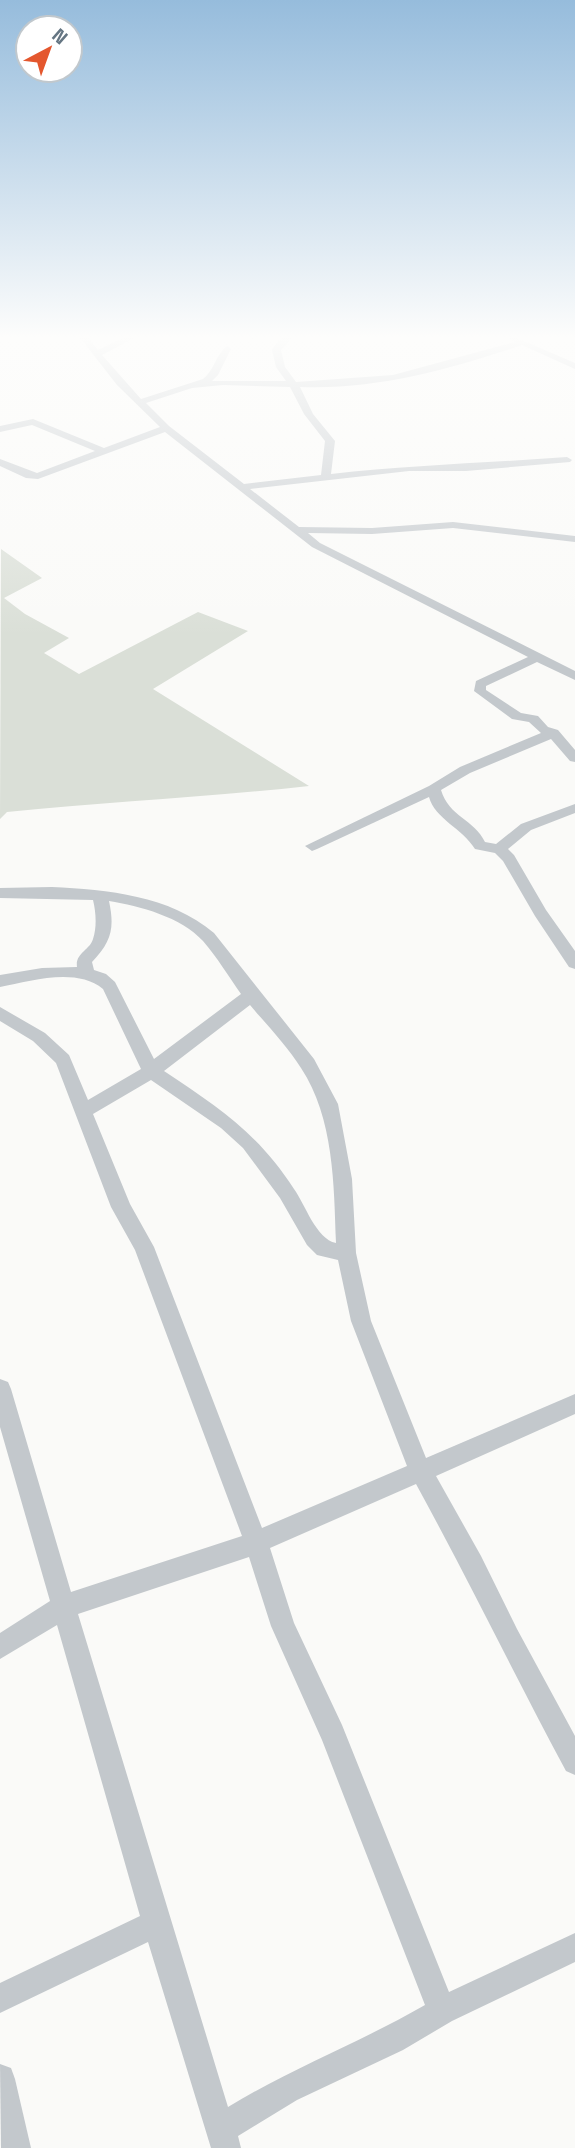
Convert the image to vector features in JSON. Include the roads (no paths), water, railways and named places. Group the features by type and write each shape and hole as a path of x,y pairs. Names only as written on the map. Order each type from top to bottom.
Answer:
{"street":[{"path":"65,435 103,451"},
{"path":"0,462 33,477 146,435"},
{"path":"175,435 316,545 575,676"},
{"path":"325,435 330,441 326,475"},
{"path":"240,486 409,468 466,468 567,460"},
{"path":"298,530 372,531 453,525 575,539"},
{"path":"537,657 480,684 480,691 517,716 533,719 543,730 553,733 575,758"},
{"path":"312,846 434,789 465,770 553,733"},
{"path":"434,789 439,807 474,834 480,846 499,849 509,858 540,912 575,963"},
{"path":"499,849 526,827 575,808"},
{"path":"0,893 100,895 138,901 192,923 208,937 308,1064 329,1104 342,1179 346,1254 361,1321 420,1470 474,1564 508,1638 575,1762"},
{"path":"86,972 84,961 102,943 104,914 100,895"},
{"path":"0,981 86,972 100,977 109,986 151,1072 227,1124 249,1143 287,1193 314,1239 324,1249 346,1254"},
{"path":"84,1111 151,1072 251,995"},
{"path":"0,1013 39,1037 63,1060 121,1207 152,1267 255,1543 283,1626 333,1734 442,2011"},
{"path":"0,1389 5,1426 63,1606 223,2139 286,2089 393,2040 442,2011 575,1947"},
{"path":"0,1647 63,1606 255,1543 575,1404"},
{"path":"0,1998 156,1923"},
{"path":"0,2079 16,2148"}]}
